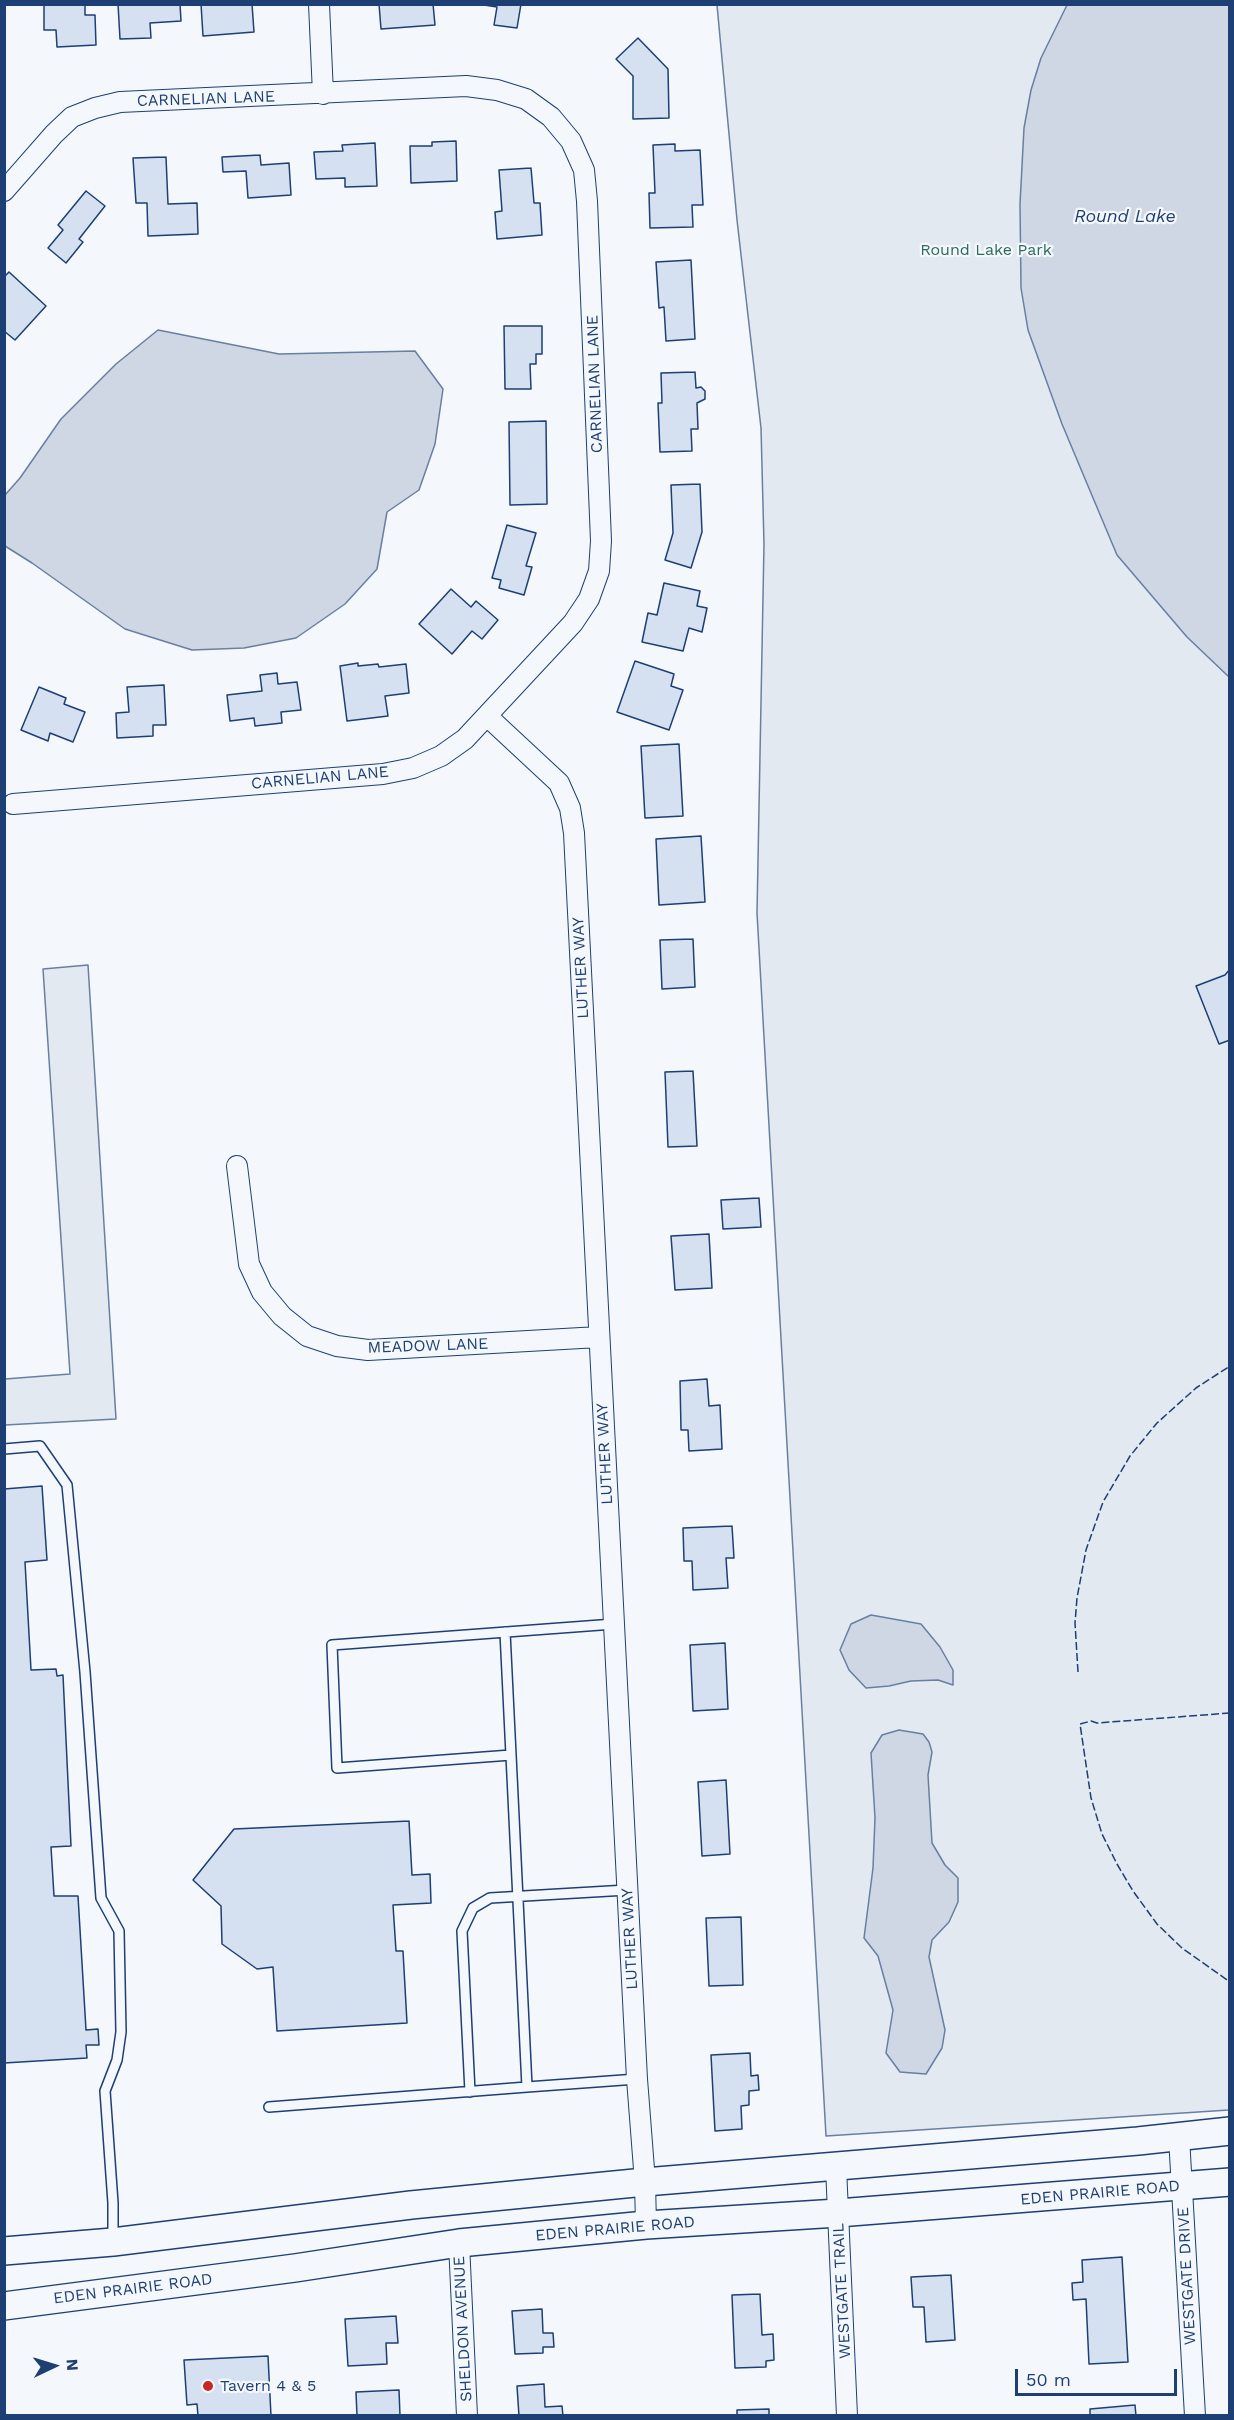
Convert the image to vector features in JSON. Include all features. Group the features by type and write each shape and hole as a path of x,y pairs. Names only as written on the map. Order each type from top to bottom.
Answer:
{"main road":[{"path":"4,2252 113,2242 411,2205 645,2182 1230,2131"},
{"name":"EDEN PRAIRIE ROAD","path":"4,2306 296,2268 459,2243 646,2226 1230,2182"}],"street":[{"path":"319,4 323,94"},
{"name":"CARNELIAN LANE","path":"4,191 72,117 120,102 466,86 497,90 526,99 551,117 571,141 584,170 588,212 601,529 599,571 589,599 573,624 465,739 441,756 413,768 383,774 13,804"},
{"name":"LUTHER WAY","path":"487,716 559,783 570,808 579,927 646,2226"},
{"name":"MEADOW LANE","path":"237,1166 249,1264 262,1292 282,1316 307,1336 336,1346 368,1350 599,1337"},
{"name":"WESTGATE DRIVE","path":"1179,2137 1195,2415"},
{"name":"WESTGATE TRAIL","path":"836,2167 847,2415"},
{"name":"SHELDON AVENUE","path":"459,2243 467,2415"}],"lane":[{"path":"4,1449 40,1446 67,1485 85,1671 101,1898 119,1931 121,2032 117,2060 105,2091 113,2203 113,2242"},
{"path":"511,1755 337,1768 332,1644 614,1623"},
{"path":"505,1632 527,2087"},
{"path":"470,2092 462,1931 473,1908 490,1898 627,1890"},
{"path":"269,2107 637,2079"}],"green space":[{"name":"Round Lake Park","path":"717,5 1229,5 1229,2110 826,2136 757,913 764,544 761,428 737,220"},
{"path":"88,965 116,1419 5,1425 5,1379 70,1374 43,969"}],"water":[{"name":"Round Lake","path":"1067,5 1229,5 1229,677 1187,637 1117,555 1062,424 1028,330 1021,288 1020,204 1024,128 1031,90 1041,58"},
{"path":"158,330 279,354 415,351 443,389 435,444 419,490 387,512 377,569 345,604 296,638 244,648 192,650 125,629 5,546 5,495 20,478 61,419 116,364"},
{"path":"871,1615 921,1624 940,1647 953,1670 953,1685 938,1680 911,1681 866,1688 849,1670 840,1650 851,1624"},
{"path":"899,1730 923,1734 929,1742 932,1752 928,1775 932,1843 945,1865 958,1878 958,1902 949,1922 932,1940 929,1957 945,2030 942,2048 926,2074 900,2072 886,2053 893,2010 878,1956 864,1938 873,1868 875,1818 871,1753 882,1735"}],"building":[{"path":"44,4 85,4 85,15 95,15 96,45 57,47 56,30 44,30"},
{"path":"118,4 180,4 181,21 150,23 151,38 120,39"},
{"path":"201,4 252,4 254,32 203,36"},
{"path":"379,4 433,4 435,25 381,29"},
{"path":"521,4 517,28 494,25 497,7 484,5"},
{"path":"638,38 668,69 669,118 633,119 633,76 616,59"},
{"path":"456,141 457,181 411,183 410,146 432,146 432,142"},
{"path":"375,143 377,186 345,187 345,178 316,179 314,152 343,151 342,145"},
{"path":"675,144 675,151 700,150 703,205 692,205 693,227 650,228 649,193 655,193 653,145"},
{"path":"260,155 261,165 289,163 291,195 248,198 246,171 223,172 222,157"},
{"path":"166,157 168,204 197,203 198,234 148,236 147,203 136,203 133,158"},
{"path":"531,168 534,203 540,203 542,235 497,239 495,212 502,211 499,170"},
{"path":"86,191 105,206 79,239 83,242 66,263 48,248 63,230 58,225"},
{"path":"691,260 695,339 666,341 664,307 659,308 656,262"},
{"path":"9,272 46,306 15,340 4,331 4,277"},
{"path":"504,326 542,326 542,354 536,354 536,364 530,364 531,389 505,389"},
{"path":"695,372 696,388 701,387 705,391 705,399 697,403 698,429 691,429 692,451 660,452 658,403 662,403 661,373"},
{"path":"546,421 547,504 510,505 509,422"},
{"path":"700,484 702,532 691,568 665,560 673,533 671,485"},
{"path":"507,525 536,533 526,566 532,567 524,595 499,588 501,580 492,578"},
{"path":"664,583 700,591 697,606 707,608 702,632 689,628 683,651 642,642 648,613 657,615"},
{"path":"451,589 471,607 476,601 498,620 482,639 472,631 452,654 419,624"},
{"path":"635,661 674,674 671,686 683,690 669,730 617,712"},
{"path":"358,663 358,666 378,664 379,667 406,664 409,693 385,696 388,716 347,721 340,666"},
{"path":"277,673 278,684 297,682 301,710 281,712 282,723 255,726 254,718 230,721 227,695 262,691 260,675"},
{"path":"164,685 166,725 153,725 153,736 117,738 116,713 129,712 127,687"},
{"path":"39,687 66,698 64,704 85,712 73,742 50,733 48,741 21,730"},
{"path":"679,744 683,816 645,818 641,746"},
{"path":"701,836 705,902 659,905 656,839"},
{"path":"693,939 695,987 662,989 660,940"},
{"path":"1230,969 1230,1040 1219,1044 1196,986 1225,975"},
{"path":"693,1071 697,1146 668,1147 665,1072"},
{"path":"759,1198 761,1227 723,1229 721,1200"},
{"path":"709,1234 712,1288 675,1290 671,1236"},
{"path":"707,1379 709,1406 720,1405 722,1449 689,1451 688,1430 681,1430 680,1381"},
{"path":"42,1486 47,1560 25,1562 31,1670 56,1669 57,1676 63,1675 71,1846 51,1847 54,1896 78,1896 86,2030 98,2029 99,2045 86,2045 87,2058 4,2063 4,1489"},
{"path":"732,1526 734,1558 726,1558 728,1588 693,1590 692,1561 684,1561 683,1528"},
{"path":"725,1643 728,1709 693,1711 690,1645"},
{"path":"726,1780 730,1854 702,1856 698,1782"},
{"path":"409,1821 412,1875 430,1874 431,1903 393,1905 396,1951 403,1951 407,2023 277,2031 273,1967 257,1969 222,1944 221,1906 193,1880 234,1829"},
{"path":"741,1917 743,1985 709,1986 706,1918"},
{"path":"750,2053 751,2076 758,2075 759,2090 749,2091 749,2105 741,2106 742,2129 715,2131 711,2055"},
{"path":"1122,2257 1128,2362 1089,2364 1086,2299 1073,2300 1072,2283 1083,2282 1082,2260"},
{"path":"951,2275 955,2340 926,2342 924,2307 913,2307 911,2277"},
{"path":"760,2294 762,2335 773,2334 774,2360 766,2361 766,2367 735,2368 732,2295"},
{"path":"542,2309 543,2333 553,2333 554,2347 543,2347 543,2353 515,2354 512,2311"},
{"path":"396,2316 398,2343 386,2343 387,2364 348,2366 345,2319"},
{"path":"268,2356 271,2416 198,2416 197,2404 187,2405 184,2360"},
{"path":"544,2384 545,2407 562,2406 563,2416 519,2416 517,2386"},
{"path":"399,2390 400,2416 357,2416 356,2392"},
{"path":"1135,2405 1136,2416 1090,2416 1090,2409"},
{"path":"769,2409 769,2416 737,2416 737,2410"}],"fence":[{"path":"1078,1672 1075,1623 1077,1598 1086,1550 1103,1502 1130,1456 1157,1423 1196,1388 1230,1366"},
{"path":"1230,1713 1097,1723 1091,1721 1080,1724 1091,1798 1102,1834 1117,1864 1157,1924 1182,1948 1230,1982"}],"place":[{"name":"Tavern 4 & 5","path":"208,2386"}]}
